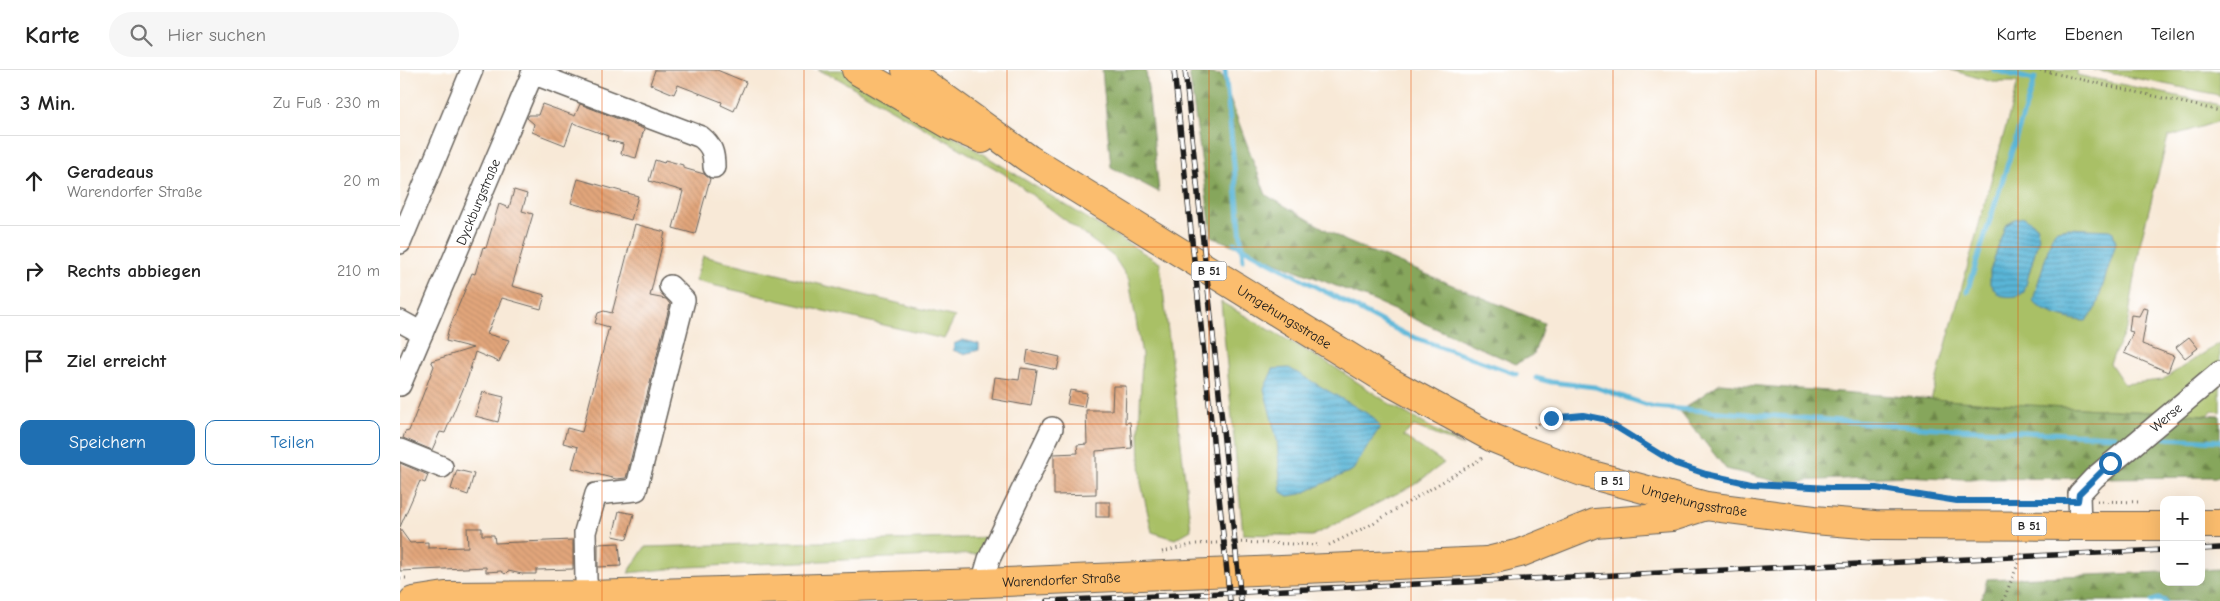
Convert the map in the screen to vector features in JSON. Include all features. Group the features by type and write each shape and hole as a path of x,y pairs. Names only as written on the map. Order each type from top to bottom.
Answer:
{"main road":[{"name":"Umgehungsstraße","path":"856,70 952,126 1029,159"},
{"name":"Umgehungsstraße","path":"906,70 1029,159 1390,382 1489,447"},
{"name":"Umgehungsstraße","path":"1527,438 1585,473 1706,506 1814,520 1875,525 2079,514"},
{"name":"B 51","path":"1489,447 1527,438"},
{"name":"Warendorfer Straße","path":"400,590 419,599 589,595 982,583 1488,562 1520,553 1595,523 1672,517 1706,506"},
{"name":"B 51","path":"2079,514 2160,525"},
{"path":"2205,524 2220,524"}],"street":[{"path":"400,243 472,70"},
{"path":"533,72 701,137 710,144 714,154 714,167"},
{"name":"Dyckburgstraße","path":"400,385 533,72"},
{"path":"589,595 586,580 585,532 596,494 636,490 684,300 670,286"},
{"path":"400,321 422,333"},
{"name":"Werse","path":"2079,514 2079,494 2110,463 2220,372"},
{"path":"982,583 989,559 1052,428"},
{"path":"400,450 442,467"}],"path":[{"path":"2040,70 2220,111"},
{"path":"1527,438 1551,418 1568,415 1603,419 1676,464 1706,474 1751,484 1876,488 1957,501 2079,514 2145,502"},
{"path":"1330,545 1370,525 1489,447"},
{"path":"2003,601 2021,557 2021,550"}],"green space":[{"path":"818,70 846,70 1160,263 1191,530 1175,539 1152,532 1141,483 1139,435 1142,355 1129,280 1114,257 1003,173 837,78"},
{"path":"1102,70 1146,70 1159,192 1111,167"},
{"path":"1951,70 2077,70 2077,75 2220,105 2220,121 2168,137 2141,240 2127,327 2110,363 2124,384 2162,380 2220,343 2220,412 2213,411 2208,415 1931,400 2018,82 1993,82"},
{"path":"2094,70 2220,70 2220,96 2214,94"},
{"path":"1189,71 1221,75 1266,195 1346,241 1544,323 1534,354 1516,364 1374,301 1212,237"},
{"path":"703,256 955,317 944,339 695,281"},
{"path":"1221,302 1333,366 1390,404 1463,446 1414,426 1403,436 1444,463 1414,485 1312,536 1243,534"},
{"path":"1720,383 1960,401 2220,416 2220,477 1964,479 1905,476 1779,482 1726,469 1680,411"},
{"path":"993,537 978,554 687,567 628,573 645,547"},
{"path":"2220,569 2220,601 1981,601 1987,579 2160,572 2160,586 2205,586 2205,570"}],"water":[{"path":"2024,217 2036,225 2039,237 2024,292 2009,297 1999,295 1990,284 1990,271 2005,226 2015,219"},
{"path":"2068,228 2109,230 2113,232 2116,243 2095,311 2086,321 2065,318 2049,312 2033,300 2052,236 2057,230"},
{"path":"963,340 979,344 979,350 963,354 953,350 954,344"},
{"path":"1289,368 1373,417 1380,427 1353,470 1301,494 1288,496 1281,492 1277,440 1264,389 1273,369"}],"building":[{"path":"655,70 717,70 746,82 734,111 721,105 722,102 678,85 674,94 650,84"},
{"path":"542,104 575,116 580,104 644,129 636,158 621,154 623,144 607,140 608,136 573,123 565,145 532,132 534,124 527,118 529,115 538,115"},
{"path":"655,160 664,163 665,160 683,165 683,168 704,174 710,179 695,234 673,228 683,191 649,181"},
{"path":"578,179 638,196 631,220 571,203"},
{"path":"514,190 527,194 522,211 533,214 512,286 545,295 541,309 502,298 487,334 509,340 499,362 475,352 468,377 445,433 440,432 432,450 403,438 405,432 409,431 434,366 431,361 473,348 446,341 448,331 472,273 475,274 483,247 486,248 499,204 509,208"},
{"path":"635,224 665,232 650,296 666,299 670,304 626,478 616,479 572,468 578,447 563,443 567,428 582,432 609,327 595,323 598,313 604,311 612,313"},
{"path":"2143,308 2148,309 2142,344 2174,356 2168,372 2124,353 2133,332 2129,331 2131,315 2139,316"},
{"path":"2189,337 2198,348 2185,358 2176,347"},
{"path":"1028,350 1060,357 1057,370 1026,363"},
{"path":"1021,368 1037,370 1031,406 992,399 995,377 1019,380"},
{"path":"1113,386 1126,386 1125,423 1130,422 1132,448 1096,451 1096,494 1054,495 1054,454 1078,453 1077,445 1087,444 1086,410 1112,410"},
{"path":"1070,390 1087,393 1084,407 1067,404"},
{"path":"483,392 504,397 498,422 475,416"},
{"path":"400,463 428,475 425,483 420,481 400,527"},
{"path":"457,470 474,474 468,495 451,489"},
{"path":"1096,502 1110,502 1110,517 1096,517"},
{"path":"619,511 634,514 627,539 613,536"},
{"path":"467,528 482,528 482,535 494,535 495,543 573,540 573,569 536,570 536,574 508,571 505,574 501,571 486,572 486,567 400,571 400,529 410,543 428,542 428,548 468,547"},
{"path":"619,543 621,566 598,567 598,544"}],"waterway":[{"path":"1225,70 1243,260"},
{"path":"1994,70 2034,80"},
{"path":"1967,292 2035,78"},
{"path":"1234,243 1405,334 1516,374"},
{"path":"1536,378 1551,382 1595,387 1653,407 1935,428 2115,436"},
{"path":"2166,438 2220,441"},
{"path":"2152,601 2158,599 2165,601"}],"railway":[{"path":"1174,70 1230,601"},
{"path":"1185,70 1241,601"},
{"path":"2205,549 2220,548"},
{"path":"1047,601 2160,550"}],"route":[{"path":"1551,418 1583,415 1603,419 1676,464 1706,474 1751,484 1876,488 1957,501 2078,501 2079,494 2110,463"}]}
